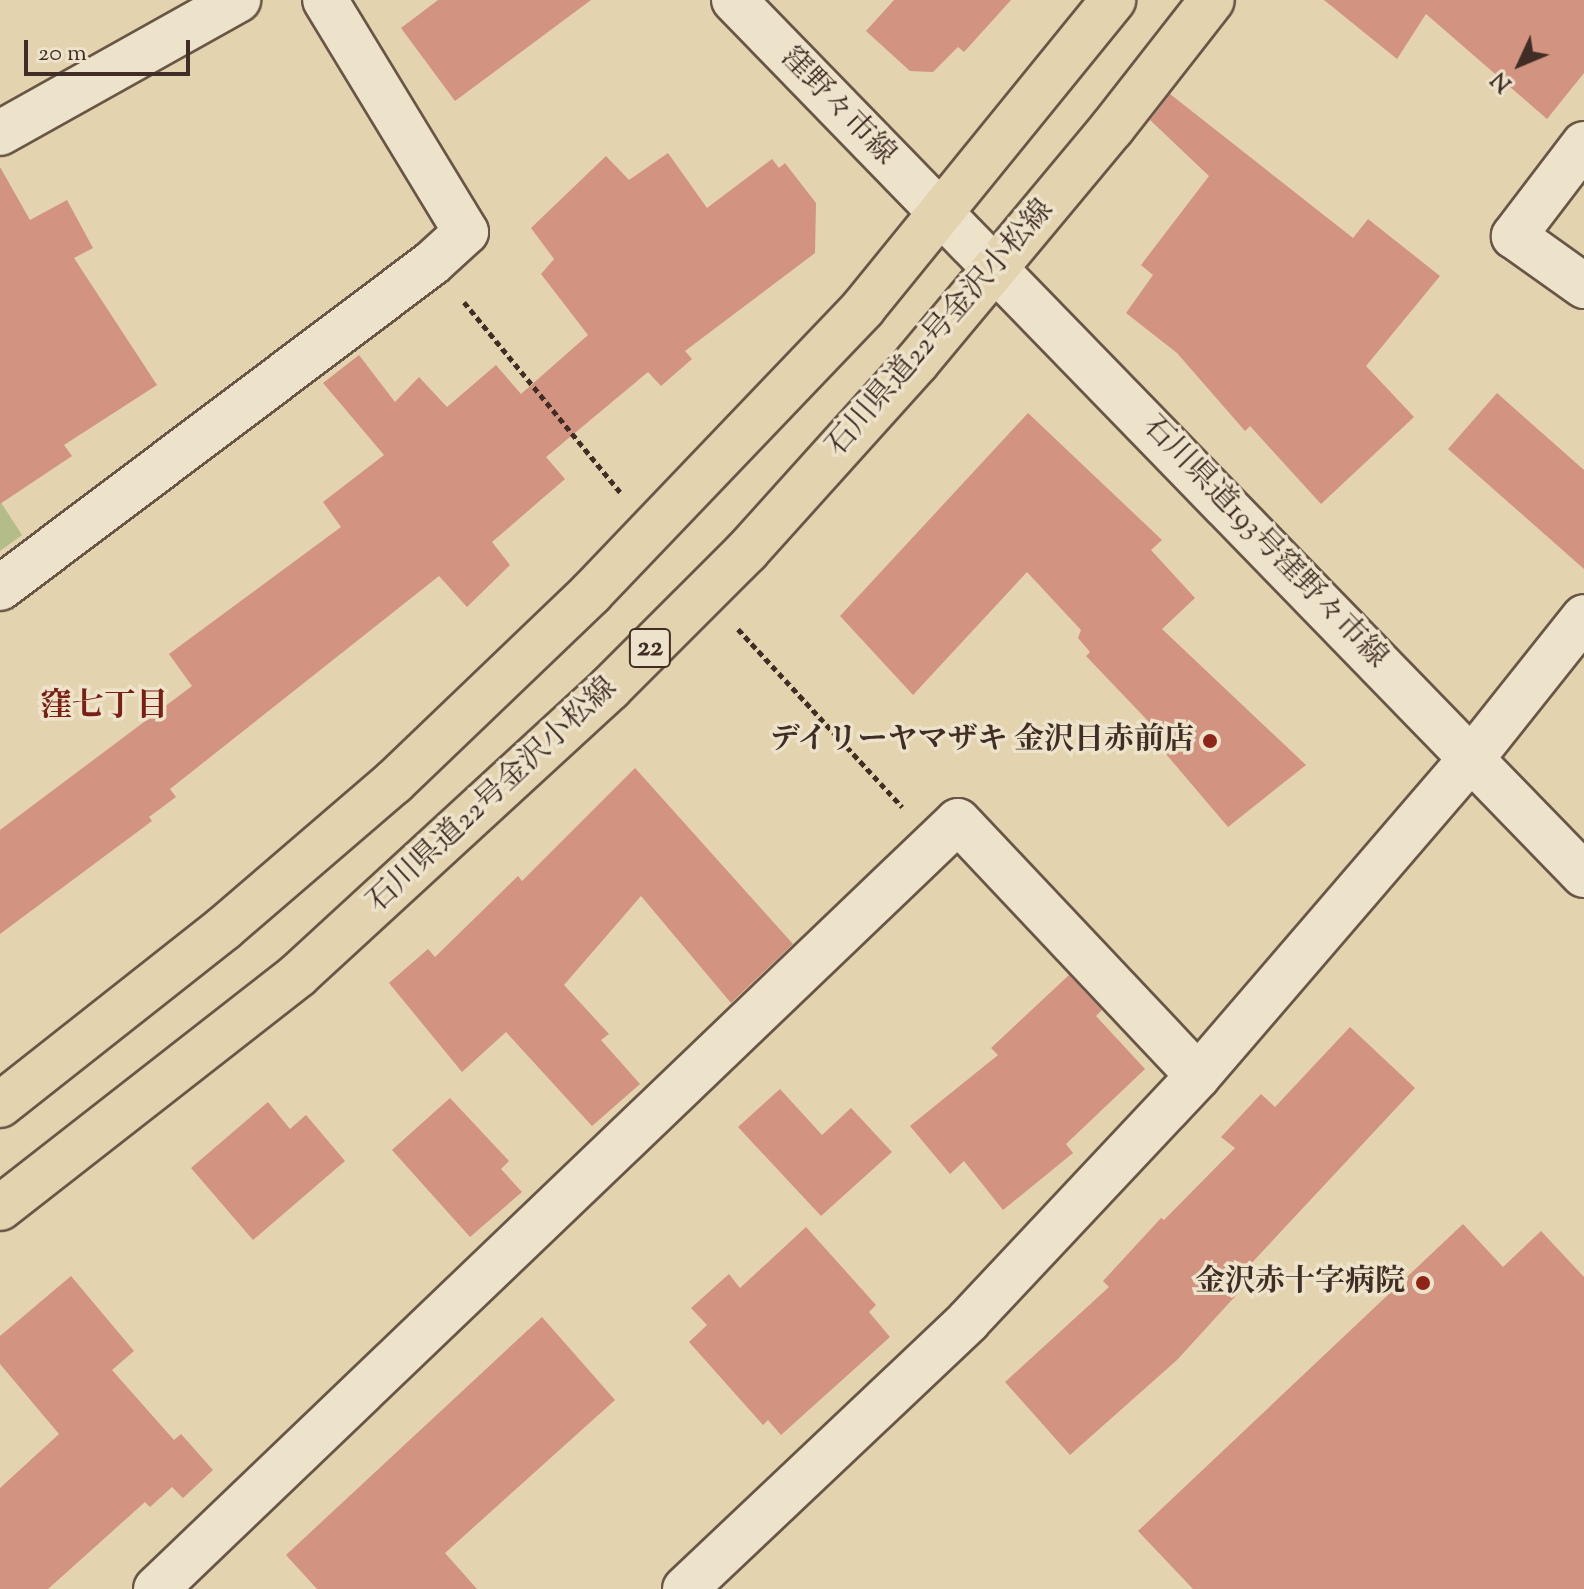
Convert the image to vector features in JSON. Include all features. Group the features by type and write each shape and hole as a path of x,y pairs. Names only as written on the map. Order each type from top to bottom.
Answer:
{"main road":[{"path":"0,1105 224,928 394,782 591,593 863,308 1113,0"},
{"name":"石川県道22号金沢小松線","path":"0,1208 298,975 599,699 705,593 917,362 1112,128 1212,0"}],"street":[{"path":"0,133 238,0"},
{"path":"0,588 432,263 466,232 325,0"},
{"name":"窪野々市線","path":"734,0 940,214"},
{"path":"1584,144 1514,236 1584,286"},
{"name":"石川県道193号窪野々市線","path":"940,214 995,267 1584,875"},
{"path":"685,1589 968,1321 1198,1076 1472,758 1584,617"},
{"path":"156,1589 958,821 1198,1076"}],"path":[{"path":"432,263 651,530"},
{"path":"705,593 935,843"}],"green space":[{"path":"0,501 22,535 0,551"}],"building":[{"path":"438,0 591,0 455,101 401,28"},
{"path":"894,0 1011,0 964,52 958,47 933,72 910,71 866,31"},
{"path":"1324,0 1584,0 1584,73 1547,119 1426,14 1397,59"},
{"path":"1170,94 1353,238 1368,219 1440,276 1366,366 1414,417 1321,504 1250,426 1245,431 1177,353 1126,313 1153,275 1141,265 1209,176 1150,120"},
{"path":"668,153 707,208 772,159 779,168 785,163 816,203 815,253 685,351 692,359 661,386 648,372 546,457 565,479 492,542 510,565 467,607 439,576 170,789 176,797 149,817 152,821 0,934 0,830 192,686 169,654 341,527 323,502 384,455 323,383 359,355 395,402 419,377 447,407 496,365 521,394 588,335 541,274 554,259 531,228 606,156 629,180"},
{"path":"0,167 30,220 67,200 93,248 74,258 157,385 64,445 72,456 0,504"},
{"path":"1497,393 1584,470 1584,569 1448,449"},
{"path":"1028,413 1162,540 1151,550 1195,598 1162,629 1306,765 1228,827 1143,727 1149,722 1086,656 1090,652 1078,638 1081,630 1027,572 913,695 840,616"},
{"path":"635,768 793,944 731,1003 641,896 564,985 609,1034 601,1040 640,1084 592,1126 506,1032 462,1072 389,983 428,949 435,957 518,876 522,881"},
{"path":"1069,975 1102,1010 1096,1016 1145,1069 1066,1144 1073,1153 1003,1210 964,1161 950,1174 910,1126 998,1055 991,1048"},
{"path":"1350,1027 1415,1088 1232,1284 1240,1291 1177,1360 1070,1455 1005,1382 1109,1287 1103,1281 1161,1218 1164,1220 1235,1148 1221,1137 1261,1094 1275,1107"},
{"path":"780,1089 822,1135 851,1108 892,1152 821,1216 738,1127"},
{"path":"450,1098 509,1161 501,1169 522,1192 470,1237 392,1150"},
{"path":"268,1102 290,1129 306,1115 345,1161 253,1240 191,1168"},
{"path":"1463,1224 1503,1267 1541,1231 1584,1277 1584,1589 1193,1589 1138,1531"},
{"path":"806,1227 876,1305 869,1312 890,1337 781,1435 768,1420 763,1425 689,1342 707,1325 691,1308 729,1274 740,1288"},
{"path":"71,1276 134,1351 112,1370 174,1440 181,1434 213,1470 183,1498 172,1487 150,1507 145,1502 48,1589 0,1589 0,1488 59,1434 0,1364 0,1336"},
{"path":"542,1317 615,1400 445,1553 477,1589 317,1589 286,1555"}],"place":[{"name":"デイリーヤマザキ 金沢日赤前店","path":"1210,741"},
{"name":"金沢赤十字病院","path":"1423,1283"}],"district":[{"name":"窪七丁目","path":"104,707"}]}
